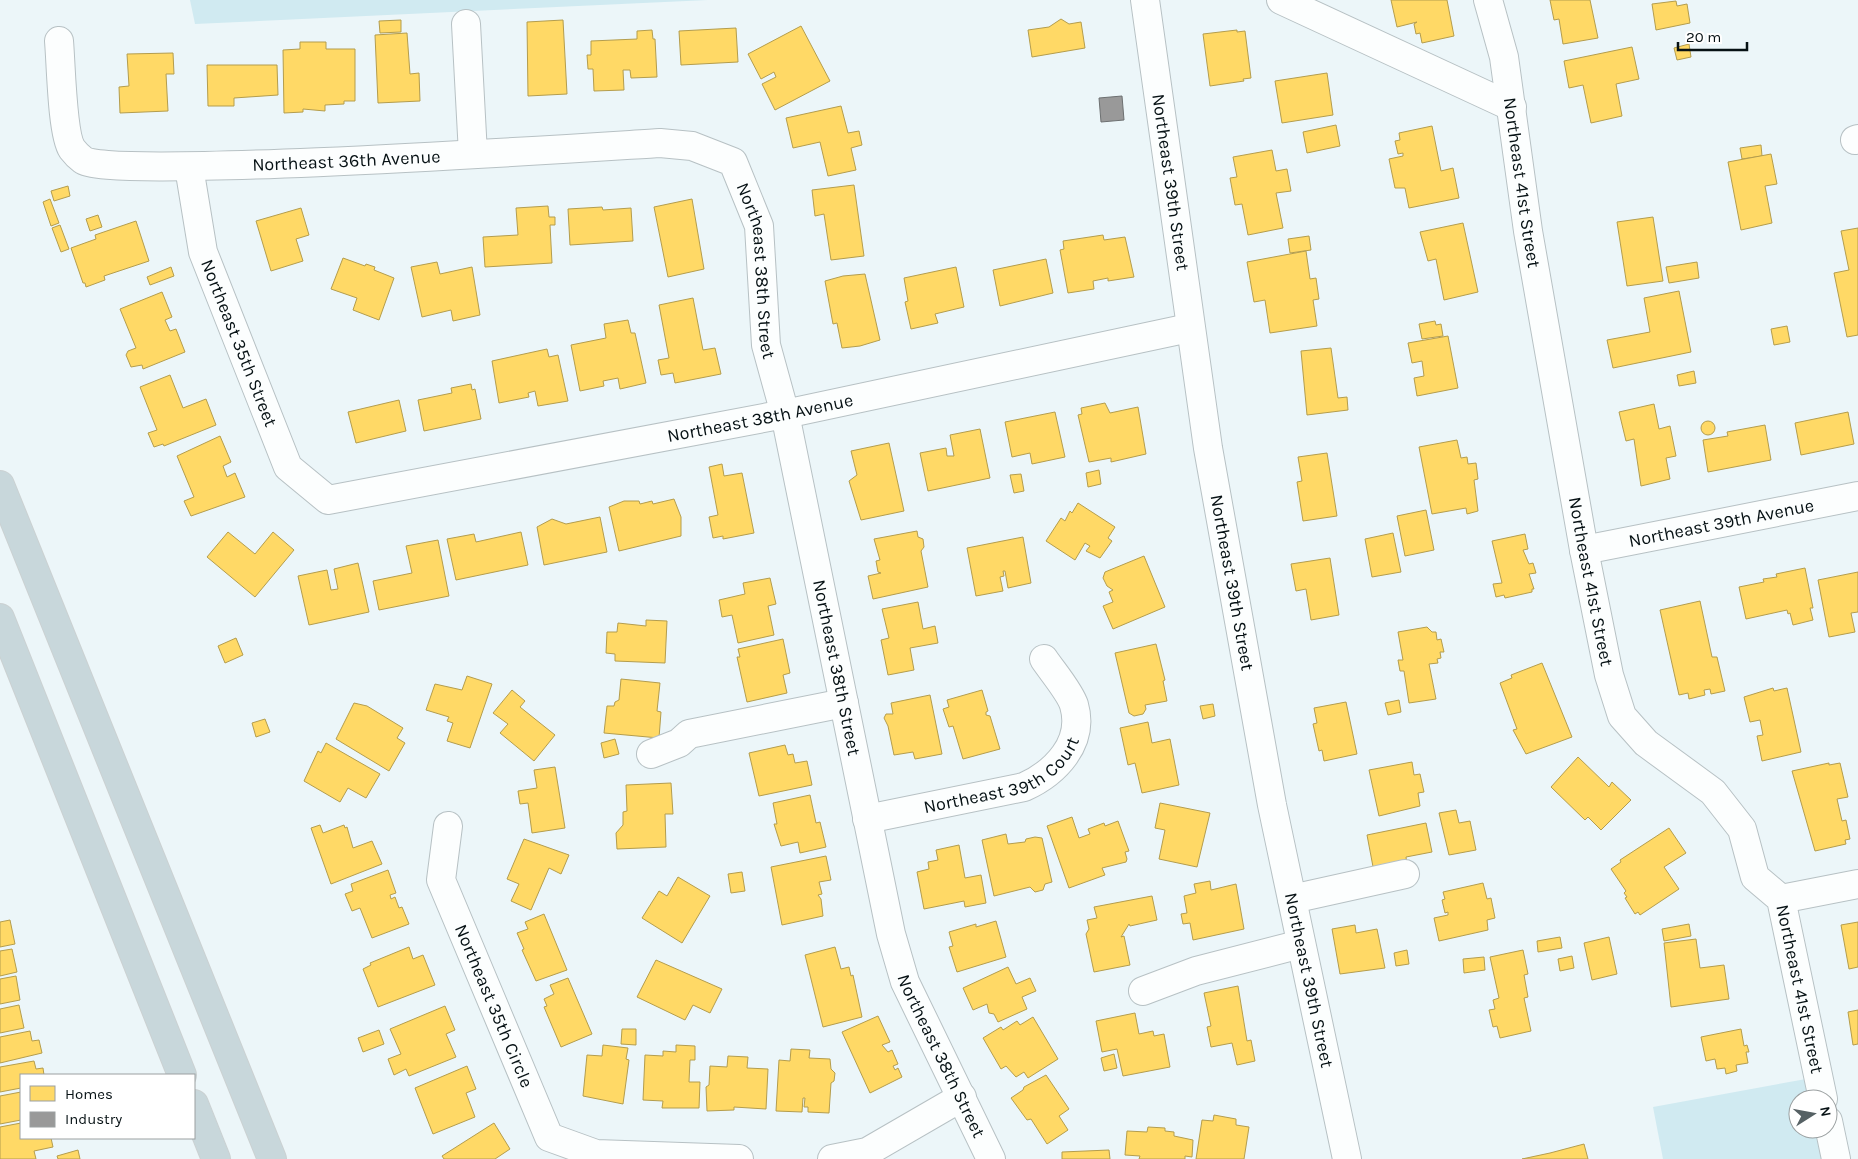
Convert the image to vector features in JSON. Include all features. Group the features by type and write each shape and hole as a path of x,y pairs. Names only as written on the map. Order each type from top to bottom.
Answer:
{"highway":[{"path":"0,485 272,1159"},
{"path":"0,618 182,1074"},
{"path":"195,1106 216,1159"}],"street":[{"name":"Northeast 39th Street","path":"1145,0 1189,328 1208,448 1270,796 1348,1159"},
{"path":"1281,0 1512,107"},
{"name":"Northeast 41st Street","path":"1488,0 1504,57 1528,231 1584,550 1608,674 1622,716 1646,743 1713,792 1742,829 1755,877 1781,898 1821,1089"},
{"path":"466,24 473,154"},
{"name":"Northeast 36th Avenue","path":"59,41 66,124 71,148 85,162 110,166 190,166 473,154 660,143 692,146 733,162"},
{"name":"Northeast 38th Street","path":"733,162 758,226 766,345 785,414 891,934 905,982 991,1159"},
{"name":"Northeast 35th Street","path":"190,166 202,252 288,467 328,500"},
{"name":"Northeast 38th Avenue","path":"328,500 785,414 1189,328"},
{"name":"Northeast 39th Avenue","path":"1584,550 1858,496"},
{"name":"Northeast 39th Court","path":"867,819 1024,787 1042,778 1056,766 1068,751 1076,729 1074,704 1044,659"},
{"path":"651,754 679,743 688,734 844,703"},
{"name":"Northeast 35th Circle","path":"448,826 441,880 549,1137 596,1156 739,1159"},
{"path":"1292,899 1405,874"},
{"path":"1781,898 1858,884"},
{"path":"1143,991 1196,971 1301,944"},
{"path":"832,1159 867,1152 962,1097"},
{"path":"1832,1139 1836,1159"}],"shaded area":[{"path":"190,0 708,0 195,24"},
{"path":"1806,1079 1808,1089 1788,1089 1788,1139 1818,1139 1822,1159 1663,1159 1653,1107"}],"building: Homes":[{"path":"1391,0 1447,0 1454,36 1422,43 1420,33 1416,34 1414,24 1417,22 1397,27"},
{"path":"1550,0 1590,0 1598,38 1563,44 1559,19 1554,20"},
{"path":"1676,1 1677,6 1687,4 1690,23 1656,30 1652,4"},
{"path":"1061,19 1069,24 1081,22 1085,48 1032,57 1028,30 1049,27"},
{"path":"401,20 401,32 380,33 379,21"},
{"path":"563,20 567,94 528,96 527,22"},
{"path":"801,26 830,81 775,110 762,84 776,77 774,72 761,79 748,54"},
{"path":"736,28 738,62 681,65 679,31"},
{"path":"652,30 653,39 655,39 657,77 631,78 630,70 623,70 624,90 594,91 593,69 588,69 587,55 591,55 591,41 637,39 637,31"},
{"path":"1237,30 1237,32 1245,31 1251,78 1243,79 1244,81 1210,86 1203,34"},
{"path":"407,33 410,74 419,73 420,101 378,103 375,35"},
{"path":"300,42 326,42 326,49 355,49 355,101 344,101 344,104 325,105 325,111 303,109 303,112 284,113 283,50 300,49"},
{"path":"1689,44 1691,57 1677,60 1674,48"},
{"path":"1632,47 1639,79 1616,84 1622,116 1591,123 1583,85 1569,88 1564,61"},
{"path":"173,53 174,74 166,74 168,111 120,113 119,87 129,86 127,54"},
{"path":"207,65 277,65 278,95 234,98 234,106 208,106"},
{"path":"1327,73 1333,115 1282,123 1275,81"},
{"path":"841,106 848,133 859,131 862,145 851,148 856,170 828,176 820,142 793,148 786,118"},
{"path":"1336,125 1340,146 1307,153 1303,132"},
{"path":"1432,126 1441,171 1453,168 1459,198 1409,208 1405,188 1395,188 1389,159 1403,156 1403,153 1398,154 1395,141 1400,140 1399,133"},
{"path":"1761,145 1762,156 1742,159 1740,148"},
{"path":"1272,150 1276,171 1287,169 1291,191 1276,193 1283,228 1248,235 1242,204 1235,205 1230,178 1237,177 1233,157"},
{"path":"1771,154 1777,184 1765,186 1772,223 1741,230 1728,162"},
{"path":"854,185 864,256 831,260 824,214 815,216 812,190"},
{"path":"68,186 70,196 54,201 51,191"},
{"path":"50,199 59,223 51,226 43,202"},
{"path":"692,199 704,269 668,277 654,207"},
{"path":"548,206 549,217 555,217 555,225 550,225 552,263 485,267 483,237 518,235 516,208"},
{"path":"602,207 603,210 631,208 633,241 570,245 568,209"},
{"path":"301,208 309,235 296,239 303,261 271,271 256,221"},
{"path":"98,215 102,227 90,231 86,219"},
{"path":"1653,217 1663,281 1627,286 1617,222"},
{"path":"136,221 149,261 104,276 105,280 86,287 71,248 96,239 95,235"},
{"path":"1463,223 1478,292 1444,300 1436,259 1428,261 1420,232"},
{"path":"60,225 69,249 61,252 52,228"},
{"path":"1858,228 1858,335 1847,337 1834,273 1849,270 1841,231"},
{"path":"1103,235 1104,240 1125,237 1134,277 1108,281 1108,278 1093,281 1094,289 1068,293 1060,250 1064,249 1063,241"},
{"path":"1309,236 1311,250 1290,253 1288,239"},
{"path":"1306,251 1310,279 1316,278 1319,299 1313,300 1317,326 1270,333 1265,300 1254,302 1247,262"},
{"path":"343,258 365,266 366,264 375,267 374,270 394,278 379,320 353,310 357,298 331,289"},
{"path":"1046,259 1053,293 1000,306 993,270"},
{"path":"437,262 440,274 472,267 480,315 453,321 451,310 422,317 411,267"},
{"path":"1697,262 1699,278 1669,283 1666,267"},
{"path":"171,267 174,276 150,285 147,277"},
{"path":"956,267 964,307 935,314 938,323 911,329 905,302 908,301 904,278"},
{"path":"865,274 880,340 860,346 842,348 837,323 833,324 825,281 843,276"},
{"path":"1679,291 1691,352 1613,368 1607,340 1650,332 1644,298"},
{"path":"162,292 172,317 165,320 170,331 176,329 185,352 143,369 142,365 131,367 126,355 128,351 136,348 120,309"},
{"path":"693,298 703,350 715,348 721,374 675,383 673,373 661,375 658,360 669,358 659,305"},
{"path":"628,320 631,333 635,333 646,383 620,389 618,378 603,381 604,386 580,391 571,345 606,338 604,324"},
{"path":"1435,321 1436,325 1441,324 1443,336 1422,339 1419,324"},
{"path":"1787,326 1790,342 1774,345 1771,329"},
{"path":"1448,336 1458,388 1417,396 1414,378 1424,376 1422,361 1412,363 1408,343"},
{"path":"1331,348 1338,398 1347,397 1348,410 1307,415 1301,351"},
{"path":"547,349 549,357 558,355 568,401 538,406 535,391 528,393 529,397 499,403 492,361"},
{"path":"1694,371 1696,383 1679,386 1677,375"},
{"path":"170,375 183,408 206,399 216,425 164,446 163,444 154,447 148,433 157,430 140,387"},
{"path":"471,384 472,390 475,389 481,419 424,431 418,400 452,393 451,388"},
{"path":"399,400 406,431 356,443 348,412"},
{"path":"1105,403 1110,413 1138,407 1146,454 1111,462 1111,458 1089,462 1078,415 1082,414 1081,408"},
{"path":"1654,404 1659,429 1670,426 1676,456 1666,458 1670,479 1641,486 1634,439 1626,441 1619,412"},
{"path":"1055,412 1065,457 1032,464 1030,453 1012,457 1005,422"},
{"path":"1848,412 1854,444 1801,455 1795,423"},
{"path":"1705,421 1711,421 1715,428 1711,435 1705,435 1701,431 1701,425"},
{"path":"1765,425 1771,460 1708,472 1703,440 1728,436 1727,432"},
{"path":"980,429 990,478 928,491 920,453 946,448 947,456 954,456 950,435"},
{"path":"220,436 231,462 223,466 227,477 235,473 245,497 191,516 184,501 194,497 177,456"},
{"path":"1457,440 1461,458 1467,457 1468,464 1476,463 1478,479 1474,480 1478,511 1467,514 1466,508 1432,514 1419,447"},
{"path":"889,443 904,511 861,520 849,481 857,475 851,451"},
{"path":"1327,453 1337,516 1303,521 1297,482 1302,481 1298,457"},
{"path":"722,464 724,476 742,473 754,533 723,539 723,536 713,538 709,517 718,515 709,467"},
{"path":"1099,470 1101,484 1088,487 1086,473"},
{"path":"1021,474 1024,491 1014,493 1010,475"},
{"path":"674,499 681,517 681,536 619,551 609,507 624,501 639,501 640,504 652,501 653,504"},
{"path":"1078,503 1115,527 1108,538 1112,541 1100,558 1086,551 1090,546 1085,543 1075,560 1046,541 1061,518 1065,521 1070,511 1072,513"},
{"path":"1426,510 1434,550 1405,556 1397,516"},
{"path":"600,517 607,552 544,565 537,527 552,519 566,524"},
{"path":"917,531 918,537 923,539 924,547 921,551 928,587 873,599 868,576 881,573 878,572 876,561 880,560 874,539"},
{"path":"228,532 255,554 273,532 294,550 255,597 207,557"},
{"path":"521,532 528,565 456,580 447,539 474,534 476,542"},
{"path":"1393,533 1401,572 1372,577 1365,539"},
{"path":"1525,534 1528,549 1523,550 1529,564 1533,563 1536,573 1529,574 1534,589 1532,589 1532,592 1505,598 1504,595 1496,597 1493,584 1502,583 1492,541"},
{"path":"1023,537 1031,583 1008,588 1005,571 1003,571 1004,576 1000,577 1003,591 976,596 967,548"},
{"path":"438,540 449,596 379,610 373,581 412,573 406,546"},
{"path":"1144,556 1165,607 1113,629 1103,606 1113,602 1109,592 1113,590 1107,586 1103,578 1105,572"},
{"path":"1330,558 1339,615 1311,620 1306,589 1296,591 1291,564"},
{"path":"358,563 369,612 309,625 298,576 327,570 331,590 338,589 334,569"},
{"path":"1805,568 1813,608 1810,608 1813,620 1793,625 1790,613 1788,614 1787,610 1746,619 1739,587 1764,582 1763,579 1777,577 1776,574"},
{"path":"1858,572 1858,612 1851,613 1855,632 1829,637 1818,580"},
{"path":"770,578 776,604 768,606 774,635 738,643 732,615 722,617 719,600 745,594 743,583"},
{"path":"1700,601 1712,657 1717,657 1725,691 1711,694 1710,689 1704,690 1705,695 1689,699 1688,693 1679,695 1660,610"},
{"path":"918,602 923,629 935,626 938,643 910,648 914,670 888,675 881,640 889,638 882,609"},
{"path":"646,620 667,621 665,663 615,661 615,654 606,653 607,632 617,632 618,623 646,626"},
{"path":"1427,627 1432,632 1436,632 1437,640 1441,639 1444,652 1440,652 1441,658 1437,659 1438,663 1429,664 1436,699 1409,703 1404,671 1400,671 1398,660 1403,660 1398,632"},
{"path":"236,638 243,655 225,663 218,646"},
{"path":"783,639 790,673 783,675 787,693 747,702 737,657 740,657 738,649"},
{"path":"1156,644 1165,680 1163,681 1167,701 1145,705 1146,709 1143,714 1134,716 1129,713 1115,653"},
{"path":"1542,663 1572,737 1526,754 1513,730 1517,729 1500,683 1512,678 1511,675"},
{"path":"467,676 492,684 470,748 447,741 453,723 447,721 449,717 426,710 435,684 462,690"},
{"path":"621,679 660,683 657,711 661,712 659,738 604,733 607,706 614,706 615,702 619,700"},
{"path":"1773,688 1774,691 1787,688 1801,752 1762,761 1757,736 1763,735 1760,720 1750,722 1744,697"},
{"path":"512,690 525,701 520,707 555,735 534,761 500,733 508,724 493,713"},
{"path":"982,690 988,711 986,715 990,716 1000,749 963,759 953,726 949,727 943,709 949,707 947,700"},
{"path":"930,695 942,754 915,759 913,752 894,755 888,726 884,718 886,714 893,714 891,703"},
{"path":"1399,700 1401,712 1388,715 1385,703"},
{"path":"1346,702 1357,754 1324,761 1322,750 1319,751 1313,724 1317,723 1314,708"},
{"path":"354,703 367,706 403,728 397,738 405,743 389,771 336,739"},
{"path":"1213,704 1215,716 1203,719 1200,706"},
{"path":"265,719 270,732 256,737 252,723"},
{"path":"1148,722 1152,743 1170,739 1179,785 1142,793 1135,763 1128,765 1120,728"},
{"path":"615,739 619,754 604,758 601,743"},
{"path":"326,743 380,774 366,798 348,788 340,802 304,781 318,751 321,753"},
{"path":"785,745 788,755 793,754 795,763 807,761 812,785 759,796 749,753"},
{"path":"1578,757 1609,787 1612,782 1631,800 1601,830 1588,817 1585,820 1551,787"},
{"path":"1412,762 1414,775 1420,774 1424,792 1418,793 1420,806 1379,816 1369,770"},
{"path":"1829,763 1829,765 1840,763 1848,797 1837,799 1842,821 1846,820 1850,839 1845,840 1846,844 1815,851 1792,771"},
{"path":"555,767 565,828 532,833 528,803 520,804 518,791 537,788 534,770"},
{"path":"671,783 673,814 665,814 666,847 617,849 616,833 623,825 623,812 627,811 626,785"},
{"path":"810,795 816,823 820,822 826,847 800,853 798,842 781,846 774,824 777,824 773,803"},
{"path":"1160,803 1210,813 1197,867 1159,859 1165,830 1155,828"},
{"path":"1456,810 1459,823 1470,821 1476,850 1449,855 1439,813"},
{"path":"1072,817 1079,838 1090,834 1088,829 1104,823 1105,826 1118,821 1129,851 1125,852 1126,862 1102,868 1105,875 1069,888 1047,826"},
{"path":"1426,823 1432,852 1406,857 1407,866 1374,872 1367,835"},
{"path":"320,825 323,833 344,825 345,828 347,827 353,848 372,841 382,864 331,884 311,828"},
{"path":"1669,828 1686,853 1664,867 1679,889 1640,915 1638,912 1635,914 1625,898 1627,897 1624,893 1626,891 1611,869 1621,862 1620,860"},
{"path":"1006,834 1008,844 1025,842 1026,839 1035,837 1042,838 1052,882 1045,884 1043,890 1035,892 1030,887 994,896 982,840"},
{"path":"524,839 569,855 561,874 549,868 531,910 511,901 519,884 507,879"},
{"path":"959,845 965,878 981,875 986,903 965,907 964,901 924,909 917,872 929,869 928,862 938,860 936,850"},
{"path":"826,856 831,880 819,882 822,894 818,895 821,899 823,916 782,925 771,867"},
{"path":"388,870 396,893 390,895 391,899 395,897 399,908 402,907 409,924 372,938 360,908 352,911 345,894 353,891 351,884"},
{"path":"742,872 745,891 731,893 728,874"},
{"path":"678,877 710,896 682,943 642,918 659,891 667,896"},
{"path":"1210,881 1211,890 1236,884 1244,929 1193,940 1190,923 1183,924 1181,914 1187,913 1184,896 1196,893 1194,884"},
{"path":"1483,883 1487,899 1491,898 1495,918 1487,920 1488,930 1439,941 1434,918 1448,915 1448,912 1445,913 1442,900 1445,899 1443,892"},
{"path":"1152,896 1157,920 1130,926 1129,924 1121,937 1124,936 1130,965 1094,972 1086,934 1089,929 1087,920 1097,918 1094,907"},
{"path":"544,914 567,970 536,981 522,950 524,949 517,933 528,929 525,922"},
{"path":"10,920 15,944 0,947 0,922"},
{"path":"996,921 1006,957 957,972 949,947 953,946 949,932 976,924 976,927"},
{"path":"1858,922 1858,967 1849,969 1841,925"},
{"path":"1689,924 1691,936 1664,941 1662,929"},
{"path":"1355,925 1356,933 1377,929 1385,968 1340,974 1332,929"},
{"path":"1560,937 1562,948 1538,952 1537,941"},
{"path":"1609,937 1617,974 1592,980 1584,943"},
{"path":"1696,939 1700,968 1724,965 1729,999 1671,1007 1664,943"},
{"path":"409,947 413,959 423,955 435,985 378,1007 363,969 371,965 370,963"},
{"path":"835,947 841,969 849,967 851,976 853,975 862,1017 823,1027 805,955"},
{"path":"12,949 17,972 0,976 0,951"},
{"path":"1407,950 1409,964 1396,966 1394,953"},
{"path":"1523,950 1528,974 1524,975 1528,997 1524,998 1531,1031 1500,1038 1497,1026 1493,1027 1489,1010 1495,1009 1493,1000 1499,998 1490,957"},
{"path":"1572,956 1574,968 1560,971 1558,959"},
{"path":"1484,957 1485,970 1464,973 1463,959"},
{"path":"656,960 722,989 710,1013 693,1005 685,1020 637,997"},
{"path":"1008,967 1016,984 1030,978 1036,991 1022,997 1027,1009 998,1022 994,1014 989,1013 987,1004 973,1010 963,988"},
{"path":"16,976 20,1000 0,1004 0,979"},
{"path":"568,978 592,1034 561,1047 544,1007 547,1006 544,999 554,994 550,985"},
{"path":"1238,986 1247,1041 1251,1040 1255,1061 1237,1065 1232,1043 1211,1047 1207,1027 1211,1026 1204,993"},
{"path":"19,1005 24,1028 0,1033 0,1009"},
{"path":"445,1006 455,1030 446,1034 456,1057 409,1076 406,1069 394,1075 388,1059 401,1054 390,1029"},
{"path":"1858,1010 1858,1044 1853,1045 1848,1012"},
{"path":"1135,1013 1139,1034 1153,1031 1154,1036 1164,1034 1170,1067 1123,1076 1117,1049 1102,1052 1096,1021"},
{"path":"878,1016 890,1042 882,1045 888,1052 892,1050 898,1064 893,1066 895,1070 898,1068 902,1077 870,1093 842,1032"},
{"path":"1033,1017 1058,1059 1028,1078 1024,1072 1016,1077 1006,1066 1001,1069 983,1038 1001,1027 1003,1030 1017,1021 1020,1025"},
{"path":"622,1029 636,1029 636,1045 621,1044"},
{"path":"1741,1029 1744,1046 1747,1045 1749,1052 1746,1052 1748,1063 1736,1065 1737,1071 1726,1074 1725,1068 1717,1069 1715,1059 1706,1061 1701,1037"},
{"path":"379,1030 384,1044 363,1052 358,1038"},
{"path":"30,1031 32,1041 39,1040 42,1053 0,1063 0,1037"},
{"path":"603,1045 628,1048 626,1059 629,1060 623,1104 583,1096 587,1055 602,1056"},
{"path":"676,1045 695,1046 695,1060 690,1060 689,1082 700,1082 699,1108 662,1108 663,1101 643,1100 645,1055 663,1056 663,1051 676,1052"},
{"path":"791,1049 810,1050 809,1058 830,1059 831,1069 835,1073 834,1081 831,1083 829,1113 808,1112 808,1107 804,1107 805,1098 803,1098 802,1112 776,1111 779,1060 790,1061"},
{"path":"1114,1054 1117,1068 1104,1071 1101,1058"},
{"path":"728,1056 748,1057 747,1068 768,1069 766,1109 734,1107 734,1110 707,1111 706,1087 709,1085 710,1066 727,1067"},
{"path":"34,1061 36,1069 43,1068 44,1074 20,1074 20,1088 0,1092 0,1067"},
{"path":"467,1066 476,1089 466,1093 475,1117 433,1134 415,1088"},
{"path":"1046,1075 1069,1109 1059,1116 1068,1130 1047,1144 1031,1119 1027,1120 1011,1098 1023,1090 1024,1087"},
{"path":"20,1092 20,1120 0,1124 0,1096"},
{"path":"1214,1115 1236,1119 1236,1125 1249,1127 1244,1159 1196,1159 1202,1120 1213,1121"},
{"path":"20,1123 20,1139 51,1139 53,1147 34,1151 36,1159 0,1159 0,1127"},
{"path":"494,1123 510,1149 495,1159 444,1159 442,1156"},
{"path":"1148,1127 1165,1128 1165,1131 1174,1132 1174,1136 1193,1140 1192,1157 1185,1156 1185,1159 1139,1159 1140,1156 1125,1155 1127,1131 1147,1132"},
{"path":"1584,1144 1588,1159 1522,1159 1550,1153"},
{"path":"78,1150 80,1159 58,1159 57,1156"},
{"path":"1109,1150 1110,1159 1062,1159 1062,1152"}],"building: Industry":[{"path":"1122,96 1124,120 1101,122 1099,98"}]}
